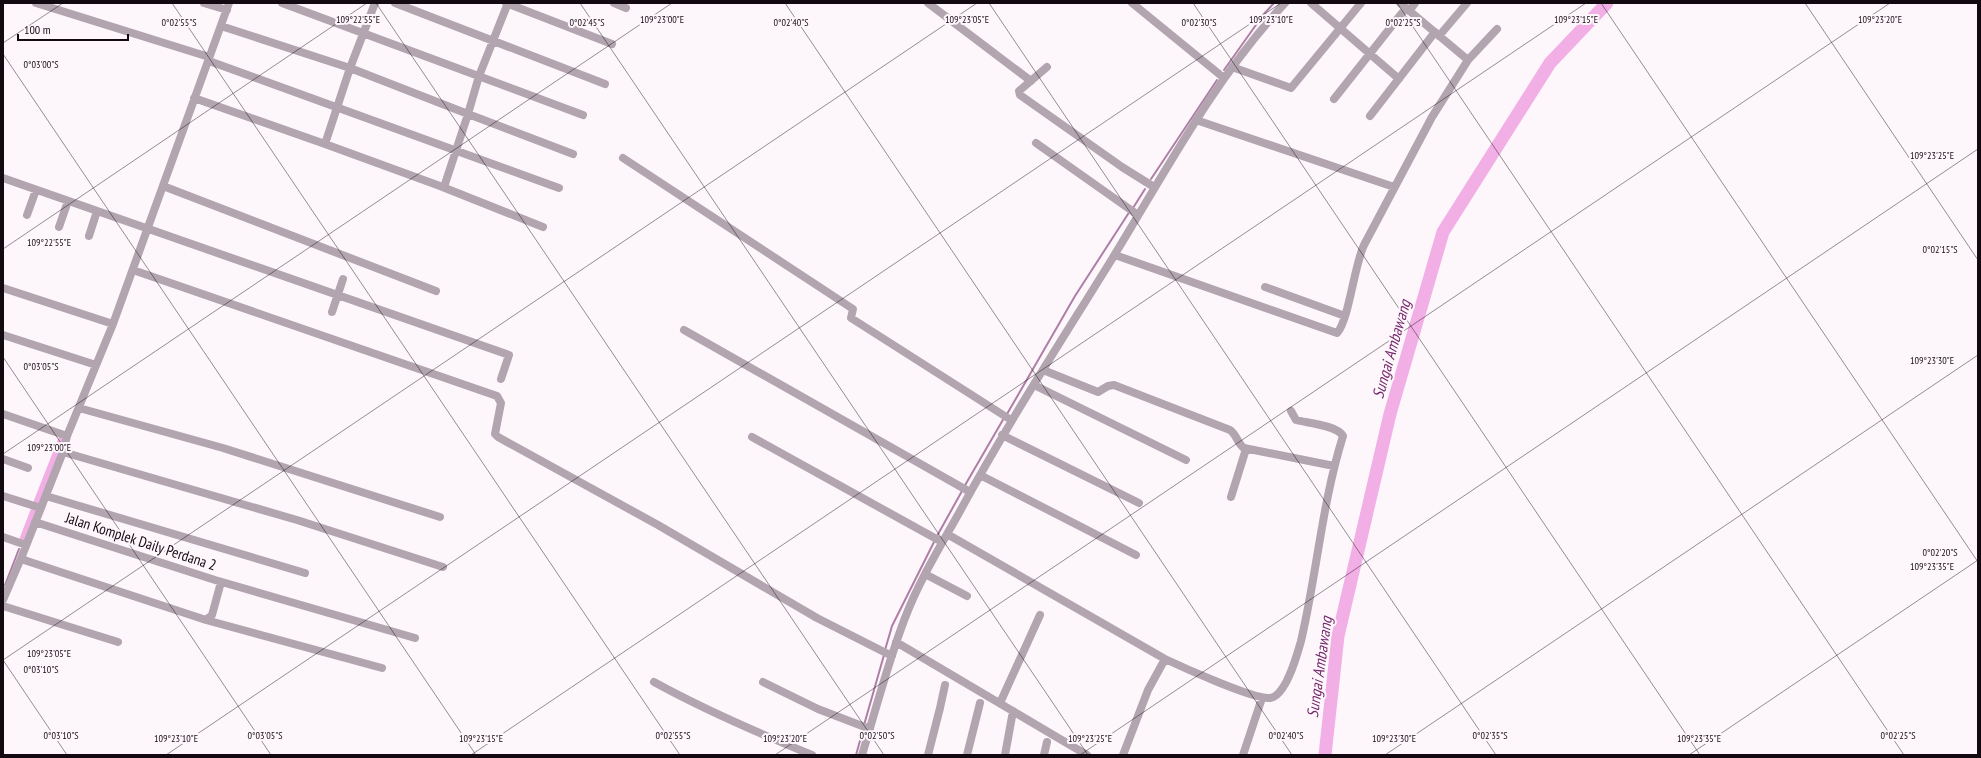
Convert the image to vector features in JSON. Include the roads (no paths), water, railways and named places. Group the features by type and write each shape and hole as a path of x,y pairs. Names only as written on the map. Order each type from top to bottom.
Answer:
{"street":[{"path":"36,3 209,59 559,188"},
{"path":"3,600 23,558 26,545 63,452 67,436 113,324 228,6 204,3"},
{"path":"282,3 364,32 583,115"},
{"path":"324,144 350,68 375,3"},
{"path":"395,3 605,84"},
{"path":"444,188 457,151 479,76 507,3 612,44"},
{"path":"614,3 626,8"},
{"path":"928,3 1031,81"},
{"path":"1132,3 1224,78"},
{"path":"862,755 905,617 925,574 970,492 1011,420 1115,255 1154,187 1196,120 1224,78 1259,31 1284,3"},
{"path":"1311,3 1399,79"},
{"path":"1232,67 1291,88 1361,3"},
{"path":"1400,3 1405,12 1437,34 1466,64"},
{"path":"1334,99 1369,54 1405,12 1415,3"},
{"path":"1370,116 1437,34 1468,3"},
{"path":"221,26 350,68 573,154"},
{"path":"1115,255 1337,333 1345,316 1359,256 1394,187 1432,117 1466,64 1497,29"},
{"path":"1048,67 1018,91 1020,95 1110,159 1154,187"},
{"path":"194,98 444,188 543,227"},
{"path":"1196,120 1394,187"},
{"path":"1036,143 1138,216"},
{"path":"623,158 852,309 851,318 1011,420"},
{"path":"3,180 97,211 509,355 501,379"},
{"path":"163,186 436,292"},
{"path":"27,215 36,190"},
{"path":"59,226 68,201"},
{"path":"89,236 97,211"},
{"path":"133,270 497,396 501,403 494,434 498,437 658,525 817,618 892,656"},
{"path":"332,312 343,279"},
{"path":"1265,287 1345,316"},
{"path":"3,288 113,324"},
{"path":"684,330 970,492"},
{"path":"3,335 96,365"},
{"path":"1043,370 1098,392 1108,386 1114,385 1230,430 1234,432 1240,445 1246,449 1334,466"},
{"path":"1034,385 1186,460"},
{"path":"79,408 223,448 440,517"},
{"path":"947,534 1165,659 1203,676 1262,698 1274,697 1283,689 1301,642 1334,466 1343,436 1342,433 1328,427 1296,420 1291,412"},
{"path":"3,414 67,436"},
{"path":"1002,435 1139,503"},
{"path":"752,437 942,542"},
{"path":"1231,497 1246,449"},
{"path":"63,452 297,520 443,567"},
{"path":"3,459 28,468"},
{"path":"980,475 1136,555"},
{"path":"3,496 41,508"},
{"path":"46,496 305,573"},
{"name":"Jalan Komplek Daily Perdana 2","path":"35,522 221,582 212,615 206,620"},
{"path":"3,537 26,545"},
{"path":"23,558 206,620 382,668"},
{"path":"925,574 967,596"},
{"path":"221,582 415,638"},
{"path":"3,606 118,642"},
{"path":"1000,703 1040,615"},
{"path":"896,642 1087,755"},
{"path":"1123,755 1148,690 1165,659"},
{"path":"654,682 705,709 812,755"},
{"path":"763,682 818,709 870,730"},
{"path":"928,755 945,685"},
{"path":"1243,755 1262,698"},
{"path":"967,755 980,703"},
{"path":"1005,755 1013,712"},
{"path":"1044,755 1047,742"}],"waterway":[{"path":"1224,70 1263,15 1274,3"},
{"name":"Sungai Ambawang","path":"1325,755 1338,636 1390,414 1443,232 1550,63 1607,3"},
{"path":"1151,179 1217,80"},
{"path":"1133,208 1145,189"},
{"path":"1007,414 1075,296 1130,211"},
{"path":"964,487 1004,418"},
{"path":"38,501 62,440"},
{"path":"937,536 962,491"},
{"path":"24,538 34,512"},
{"path":"885,650 892,626 935,540"},
{"path":"5,585 19,549"},
{"path":"864,725 884,655"},
{"path":"856,755 863,730"}]}
